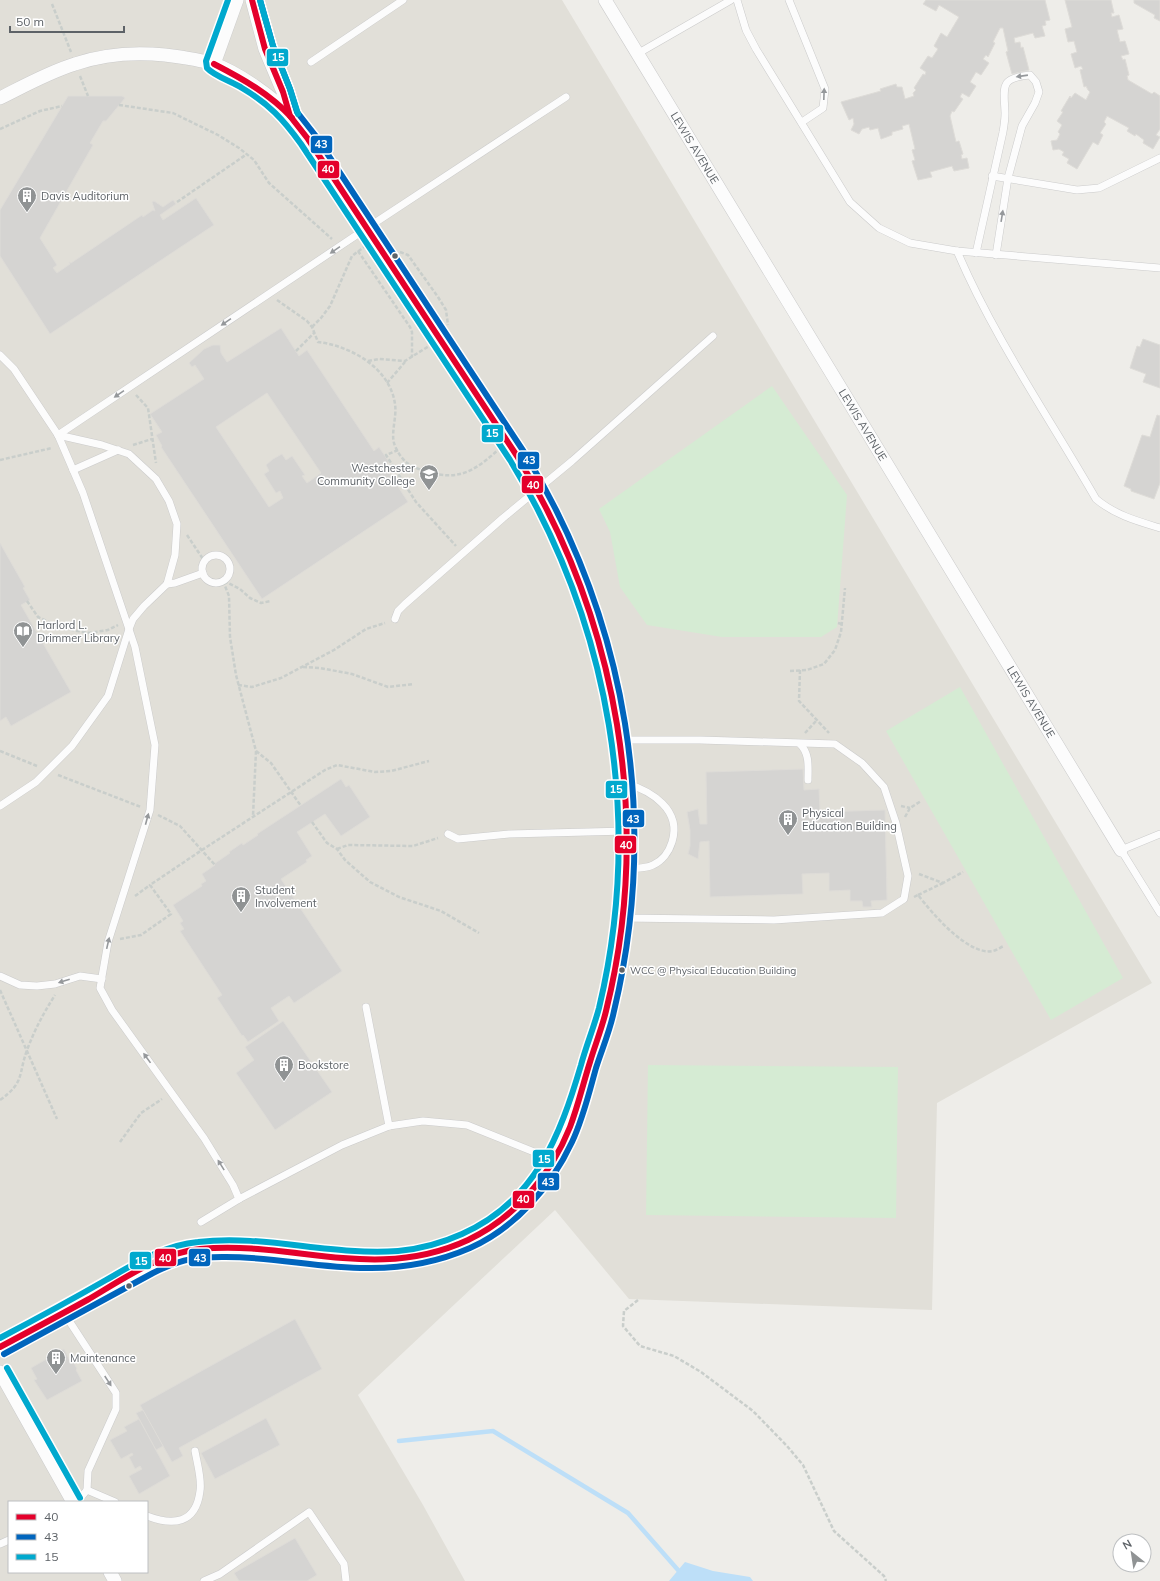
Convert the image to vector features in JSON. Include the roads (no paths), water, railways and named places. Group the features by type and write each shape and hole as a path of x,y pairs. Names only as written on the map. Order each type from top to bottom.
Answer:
{"street":[{"path":"214,64 237,0"},
{"path":"252,0 265,50 283,92 290,116"},
{"name":"LEWIS AVENUE","path":"605,0 1121,850"},
{"path":"0,98 75,64 118,54 147,53 190,58 214,64 231,72 261,91 290,116 308,139 509,442 537,489 578,581 600,644 610,687 619,740 625,783 627,831 622,918 608,1005 577,1106 561,1148 554,1160 525,1198 498,1222 467,1240 436,1253 398,1260 350,1260 240,1248 198,1249 150,1266 0,1347"},
{"path":"0,1372 71,1501"}],"lane":[{"path":"311,62 403,0"},
{"path":"638,54 731,0"},
{"path":"738,0 746,30 756,49 850,202 879,228 910,244 957,251 1160,268"},
{"path":"789,0 825,89 823,108 802,122"},
{"path":"976,253 1004,120 1003,92 1007,82 1016,76 1030,75 1036,82 1039,92 1035,104 1022,126 1008,178 996,255"},
{"path":"58,435 566,97"},
{"path":"992,176 1077,190 1099,188 1160,158"},
{"path":"957,251 995,328 1096,498 1107,508 1126,517 1160,528"},
{"path":"395,620 398,611 537,489 572,461 713,336"},
{"path":"0,355 14,369 58,435 83,493 135,647 155,745 150,810 108,942 100,988 112,1010 204,1138 233,1185 239,1199"},
{"path":"0,806 36,782 72,746 108,696 127,626 144,606 167,584 175,555 178,524 169,501 156,479 129,454 102,445 58,435"},
{"path":"73,470 118,450"},
{"path":"216,556 225,558 228,562 230,570 229,574 223,581 215,583 211,582 207,580 203,573 203,565 208,558 216,556"},
{"path":"167,584 175,583 203,573"},
{"path":"619,740 700,740 835,744 862,763 884,787 898,830 908,876 904,899 882,913 774,920 622,918"},
{"path":"800,744 805,749 808,759 808,780"},
{"path":"625,783 639,787 660,801 668,810 675,834 670,848 663,858 652,866 626,869"},
{"path":"448,834 458,839 509,834 627,831"},
{"path":"1160,834 1121,850 1160,913"},
{"path":"0,976 20,985 37,986 55,984 80,976 102,979"},
{"path":"366,1006 389,1126"},
{"path":"201,1222 239,1199 342,1145 389,1126 423,1121 467,1125 554,1160"},
{"path":"64,1313 116,1393 116,1409 88,1471 87,1490 77,1501"},
{"path":"148,1516 160,1521 180,1522 192,1514 198,1502 200,1490 195,1451"},
{"path":"87,1490 113,1501"},
{"path":"204,1581 220,1574 309,1512 344,1564 346,1581"}],"water":[{"path":"685,1562 713,1571 750,1577 753,1581 669,1581"}],"waterway":[{"path":"399,1441 493,1431 628,1513 678,1570"}],"place":[{"name":"Davis Auditorium","path":"27,213"},
{"name":"Westchester Community College","path":"429,491"},
{"name":"Harlord L. Drimmer Library","path":"23,648"},
{"name":"Physical Education Building","path":"788,836"},
{"name":"Student Involvement","path":"241,913"},
{"name":"WCC @ Physical Education Building","path":"622,970"},
{"name":"Bookstore","path":"284,1082"},
{"name":"Maintenance","path":"56,1375"}]}
